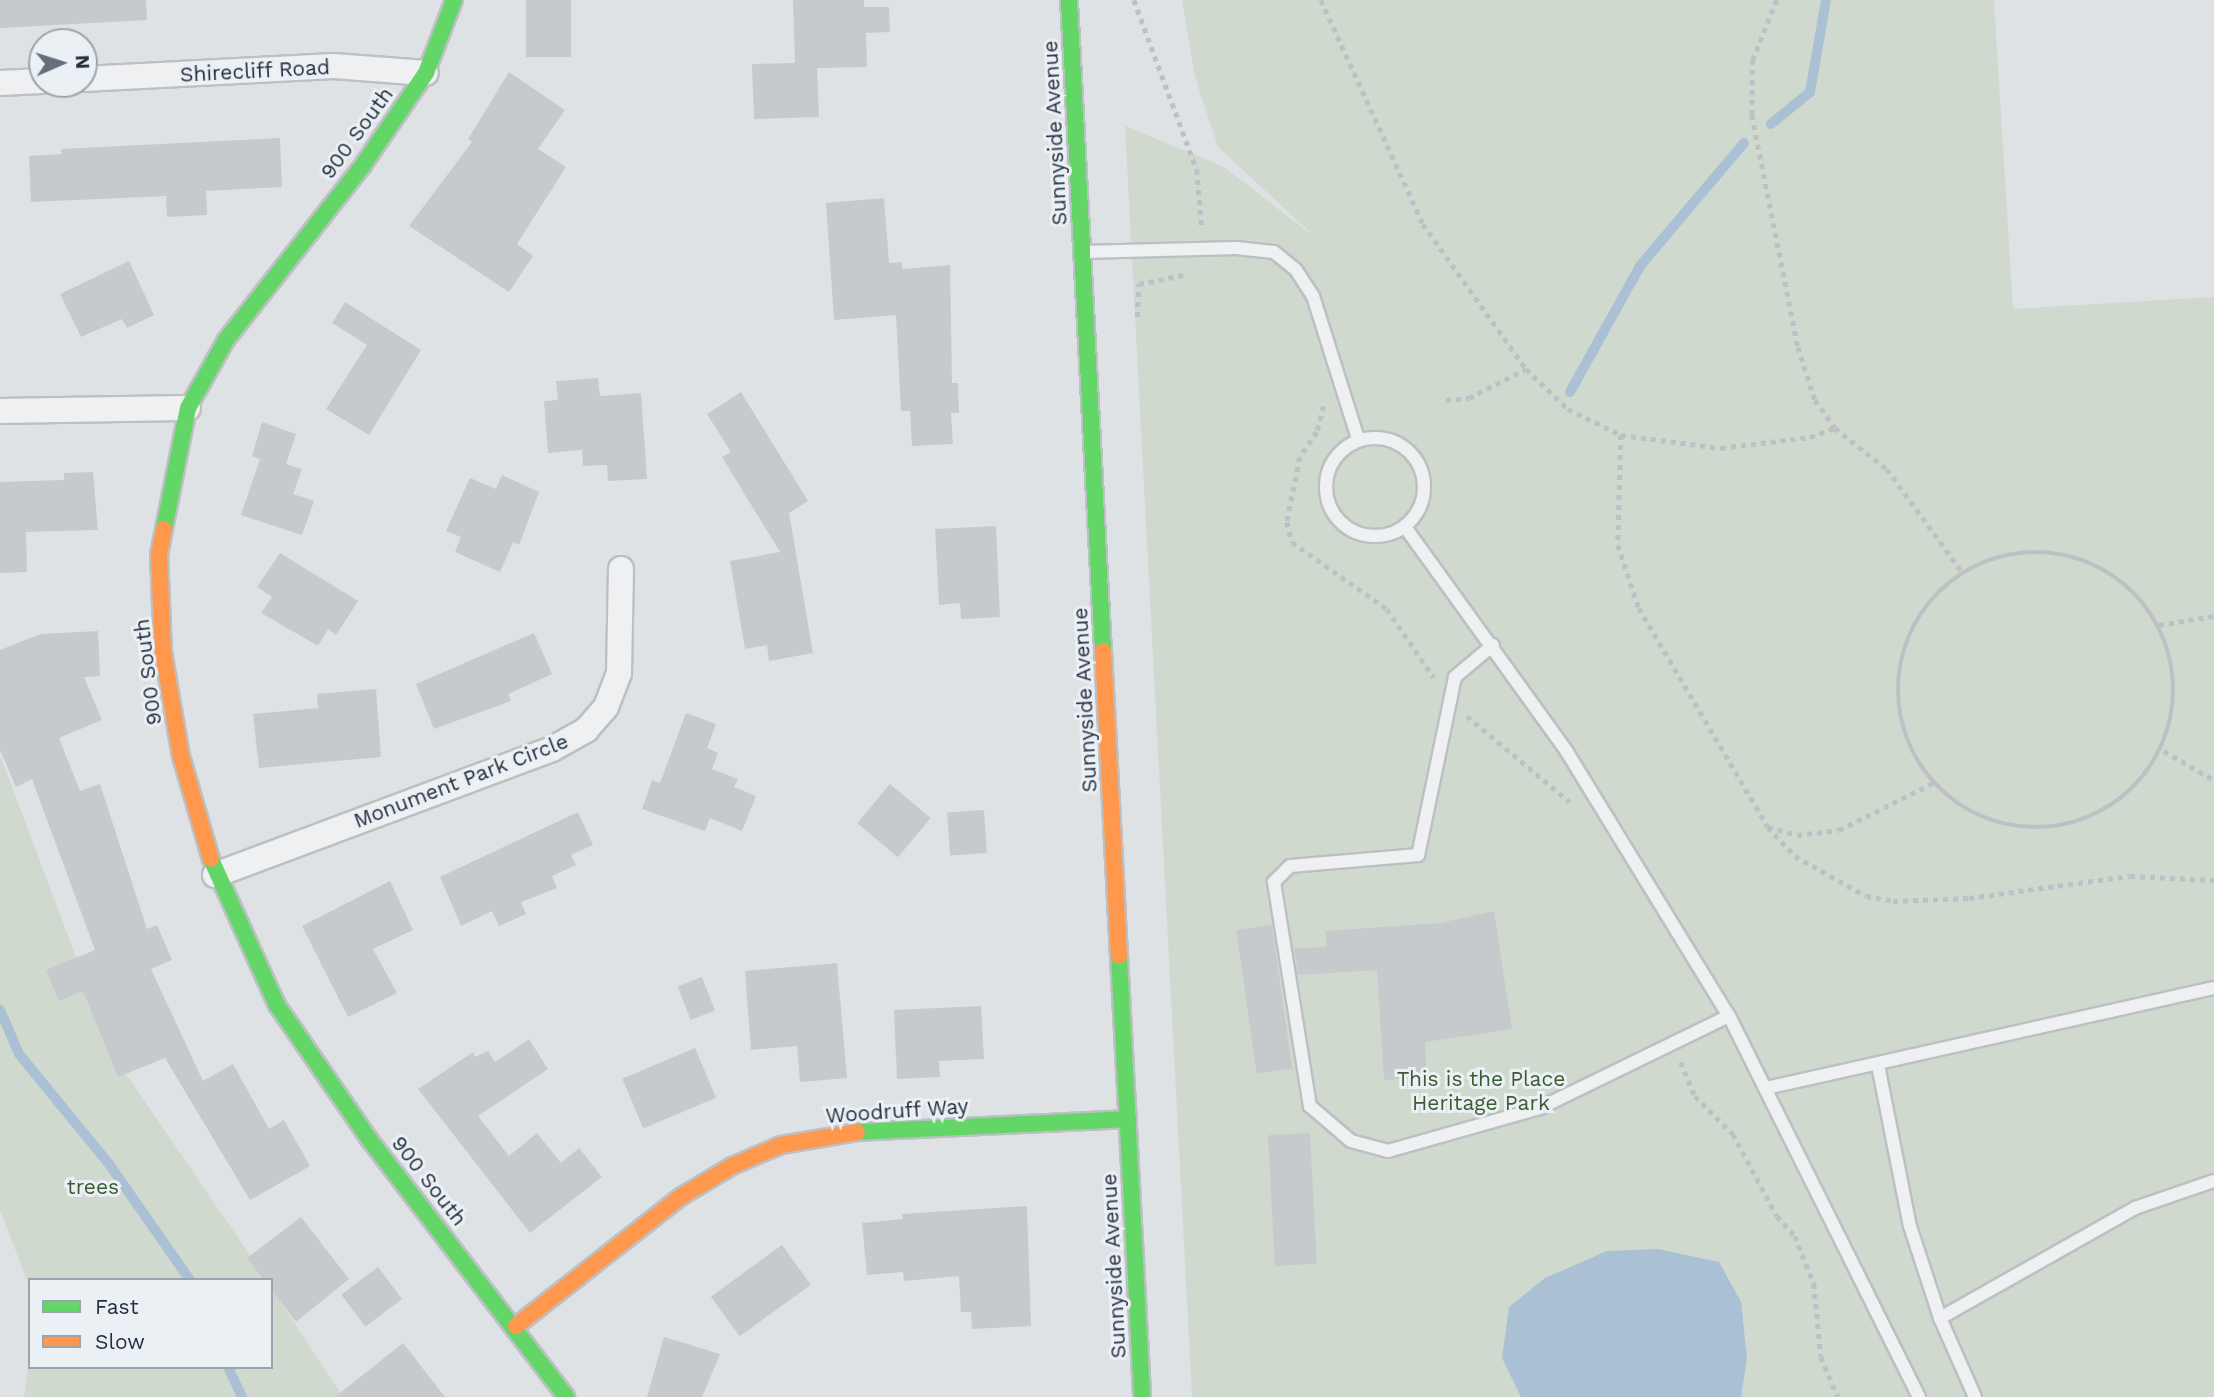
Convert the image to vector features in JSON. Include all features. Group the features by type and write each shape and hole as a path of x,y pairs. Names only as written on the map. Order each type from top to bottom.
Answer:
{"street":[{"name":"900 South","path":"454,0 426,73 363,165 226,340 188,408 159,554 163,652 181,756 215,875 278,1005 369,1139 516,1326 566,1397"},
{"name":"Sunnyside Avenue","path":"1069,0 1142,1397"},
{"name":"Shirecliff Road","path":"98,78 334,66 426,73"},
{"path":"0,83 28,82"},
{"path":"0,411 188,408"},
{"name":"Monument Park Circle","path":"215,875 552,749 586,730 606,707 619,673 621,569"},
{"name":"Woodruff Way","path":"516,1326 682,1196 732,1166 781,1145 836,1133 1128,1119"}],"lane":[{"path":"1082,252 1236,248 1274,252 1296,270 1313,296 1358,439"},
{"path":"1358,439 1400,445 1419,464 1423,497 1405,527 1379,537 1360,535 1344,527 1332,513 1329,468 1342,449 1358,439"},
{"path":"1405,527 1493,645 1602,807 1729,1016 1919,1397"},
{"path":"1493,645 1455,677 1418,855 1290,866 1274,882 1310,1106 1351,1141 1388,1151 1540,1108 1729,1016"},
{"path":"1766,1088 2214,988"},
{"path":"1878,1065 1910,1226 1940,1318 1975,1397"},
{"path":"1940,1318 2135,1208 2214,1181"}],"path":[{"path":"1134,0 1198,170 1202,226"},
{"path":"1321,0 1423,224 1526,369 1568,410 1621,435 1721,448 1810,437 1835,429"},
{"path":"1777,0 1753,60 1752,115 1798,346 1815,400 1835,429 1887,470 1962,572"},
{"path":"1137,317 1139,284 1194,273"},
{"path":"1446,400 1469,398 1526,369"},
{"path":"1325,396 1317,432 1300,457 1288,532 1317,563 1387,609 1436,680"},
{"path":"1621,435 1618,545 1624,572 1680,685 1768,827 1795,856 1866,897 1893,901 1969,898 2130,876 2214,880"},
{"path":"2038,551 2078,557 2114,576 2159,625 2174,684 2164,751 2122,799 2086,820 2045,828 1991,820 1965,809 1933,783 1910,749 1899,711 1899,671 1910,632 1932,598 1962,572 1999,556 2038,551"},
{"path":"2159,625 2214,616"},
{"path":"1464,713 1578,808"},
{"path":"2164,751 2214,780"},
{"path":"1768,827 1797,835 1839,830 1933,783"},
{"path":"1679,1058 1695,1096 1733,1135 1777,1216 1795,1236 1814,1284 1821,1357 1838,1397"}],"green space":[{"name":"This is the Place Heritage Park","path":"1182,0 1994,0 2013,309 2214,297 2214,1397 1192,1397 1125,126 1224,167 1315,237 1218,147 1195,77"},
{"name":"trees","path":"0,755 113,1055 266,1278 28,1278 28,1283 0,1210"},
{"path":"273,1290 343,1397 24,1397 28,1369 273,1369"}],"water":[{"path":"1658,1249 1719,1262 1741,1302 1747,1359 1741,1397 1521,1397 1502,1358 1509,1307 1545,1278 1607,1251"}],"building":[{"path":"0,0 146,0 147,20 0,28"},
{"path":"526,0 571,0 571,57 526,57"},
{"path":"793,0 864,0 864,7 889,7 890,32 866,33 867,67 817,68 819,117 754,119 752,64 795,63"},
{"path":"509,72 565,110 538,149 566,167 517,244 533,256 509,292 409,226 472,142 468,139"},
{"path":"280,138 282,187 206,191 207,215 167,217 166,196 31,202 29,156 62,154 61,149"},
{"path":"884,198 889,263 902,262 902,269 950,265 952,383 958,383 959,413 951,413 953,444 912,446 910,411 901,411 896,315 834,320 826,203"},
{"path":"129,261 154,315 127,328 122,319 81,337 60,294"},
{"path":"345,302 421,350 369,435 326,409 367,345 332,323"},
{"path":"598,378 600,396 641,393 647,479 608,481 607,465 583,466 582,450 548,453 544,401 558,400 556,381"},
{"path":"741,392 808,501 789,513 813,653 769,661 767,645 745,649 730,561 780,552 722,457 731,452 707,414"},
{"path":"262,422 296,434 286,464 302,469 293,494 314,501 302,535 241,515 260,459 252,456"},
{"path":"93,472 98,530 26,532 27,572 0,573 0,482 64,480 64,473"},
{"path":"502,475 539,492 519,545 513,542 500,572 455,552 461,537 446,531 470,478 496,489"},
{"path":"996,526 1000,617 961,619 960,603 939,605 935,529"},
{"path":"280,553 358,601 336,635 328,629 318,646 261,613 272,597 257,587"},
{"path":"98,631 100,676 84,677 102,720 59,738 80,791 100,784 147,929 157,925 172,960 151,969 203,1081 233,1064 269,1129 284,1120 310,1166 250,1200 165,1058 118,1077 83,991 59,1001 46,970 95,950 32,779 16,787 0,750 0,650 41,634"},
{"path":"534,633 552,674 508,694 511,701 434,729 416,684"},
{"path":"376,689 381,757 259,768 253,714 318,708 317,694"},
{"path":"686,713 716,724 707,748 718,753 712,769 738,779 734,787 756,796 742,831 710,818 705,831 642,809 652,780 660,783"},
{"path":"890,784 931,818 898,857 857,823"},
{"path":"984,810 987,853 950,855 947,813"},
{"path":"578,812 593,845 571,855 576,865 552,876 557,888 521,902 526,914 499,926 492,911 461,926 440,877"},
{"path":"390,881 413,930 373,949 397,993 348,1017 302,926"},
{"path":"1494,911 1512,1029 1425,1042 1427,1077 1384,1080 1377,970 1298,975 1294,948 1327,947 1325,931 1440,923"},
{"path":"1272,925 1292,1069 1257,1074 1236,930"},
{"path":"837,963 847,1078 800,1082 797,1046 751,1050 745,971"},
{"path":"702,977 715,1011 691,1020 678,986"},
{"path":"981,1006 984,1059 939,1061 940,1077 897,1079 894,1010"},
{"path":"529,1039 548,1069 478,1116 509,1156 537,1133 561,1163 579,1148 602,1177 530,1233 418,1089 473,1052 475,1057 488,1051 495,1062"},
{"path":"695,1048 716,1098 643,1129 622,1079"},
{"path":"1310,1133 1317,1264 1275,1266 1268,1135"},
{"path":"1027,1206 1031,1326 972,1329 971,1312 961,1312 959,1276 904,1281 903,1272 867,1275 862,1223 903,1219 902,1214"},
{"path":"301,1217 349,1279 296,1322 273,1292 273,1278 262,1278 247,1258"},
{"path":"782,1245 811,1285 740,1336 711,1297"},
{"path":"378,1267 402,1299 365,1327 341,1295"},
{"path":"664,1337 720,1354 702,1397 647,1397"},
{"path":"403,1343 445,1397 335,1397"}],"waterway":[{"path":"1771,124 1810,92 1826,0"},
{"path":"1570,392 1640,266 1744,143"},
{"path":"0,1010 19,1054 109,1164 189,1278"},
{"path":"229,1369 242,1397"}],"traffic: fast":[{"path":"164,529 188,408 226,340 363,165 426,73 454,0"},
{"path":"1069,0 1103,651"},
{"path":"211,859 277,1005 369,1139 566,1397"},
{"path":"1119,956 1142,1397"},
{"path":"857,1132 1128,1119"}],"traffic: slow":[{"path":"164,529 159,554 163,652 181,756 211,859"},
{"path":"1103,651 1119,956"},
{"path":"516,1326 682,1196 732,1166 781,1145 857,1132"}]}
